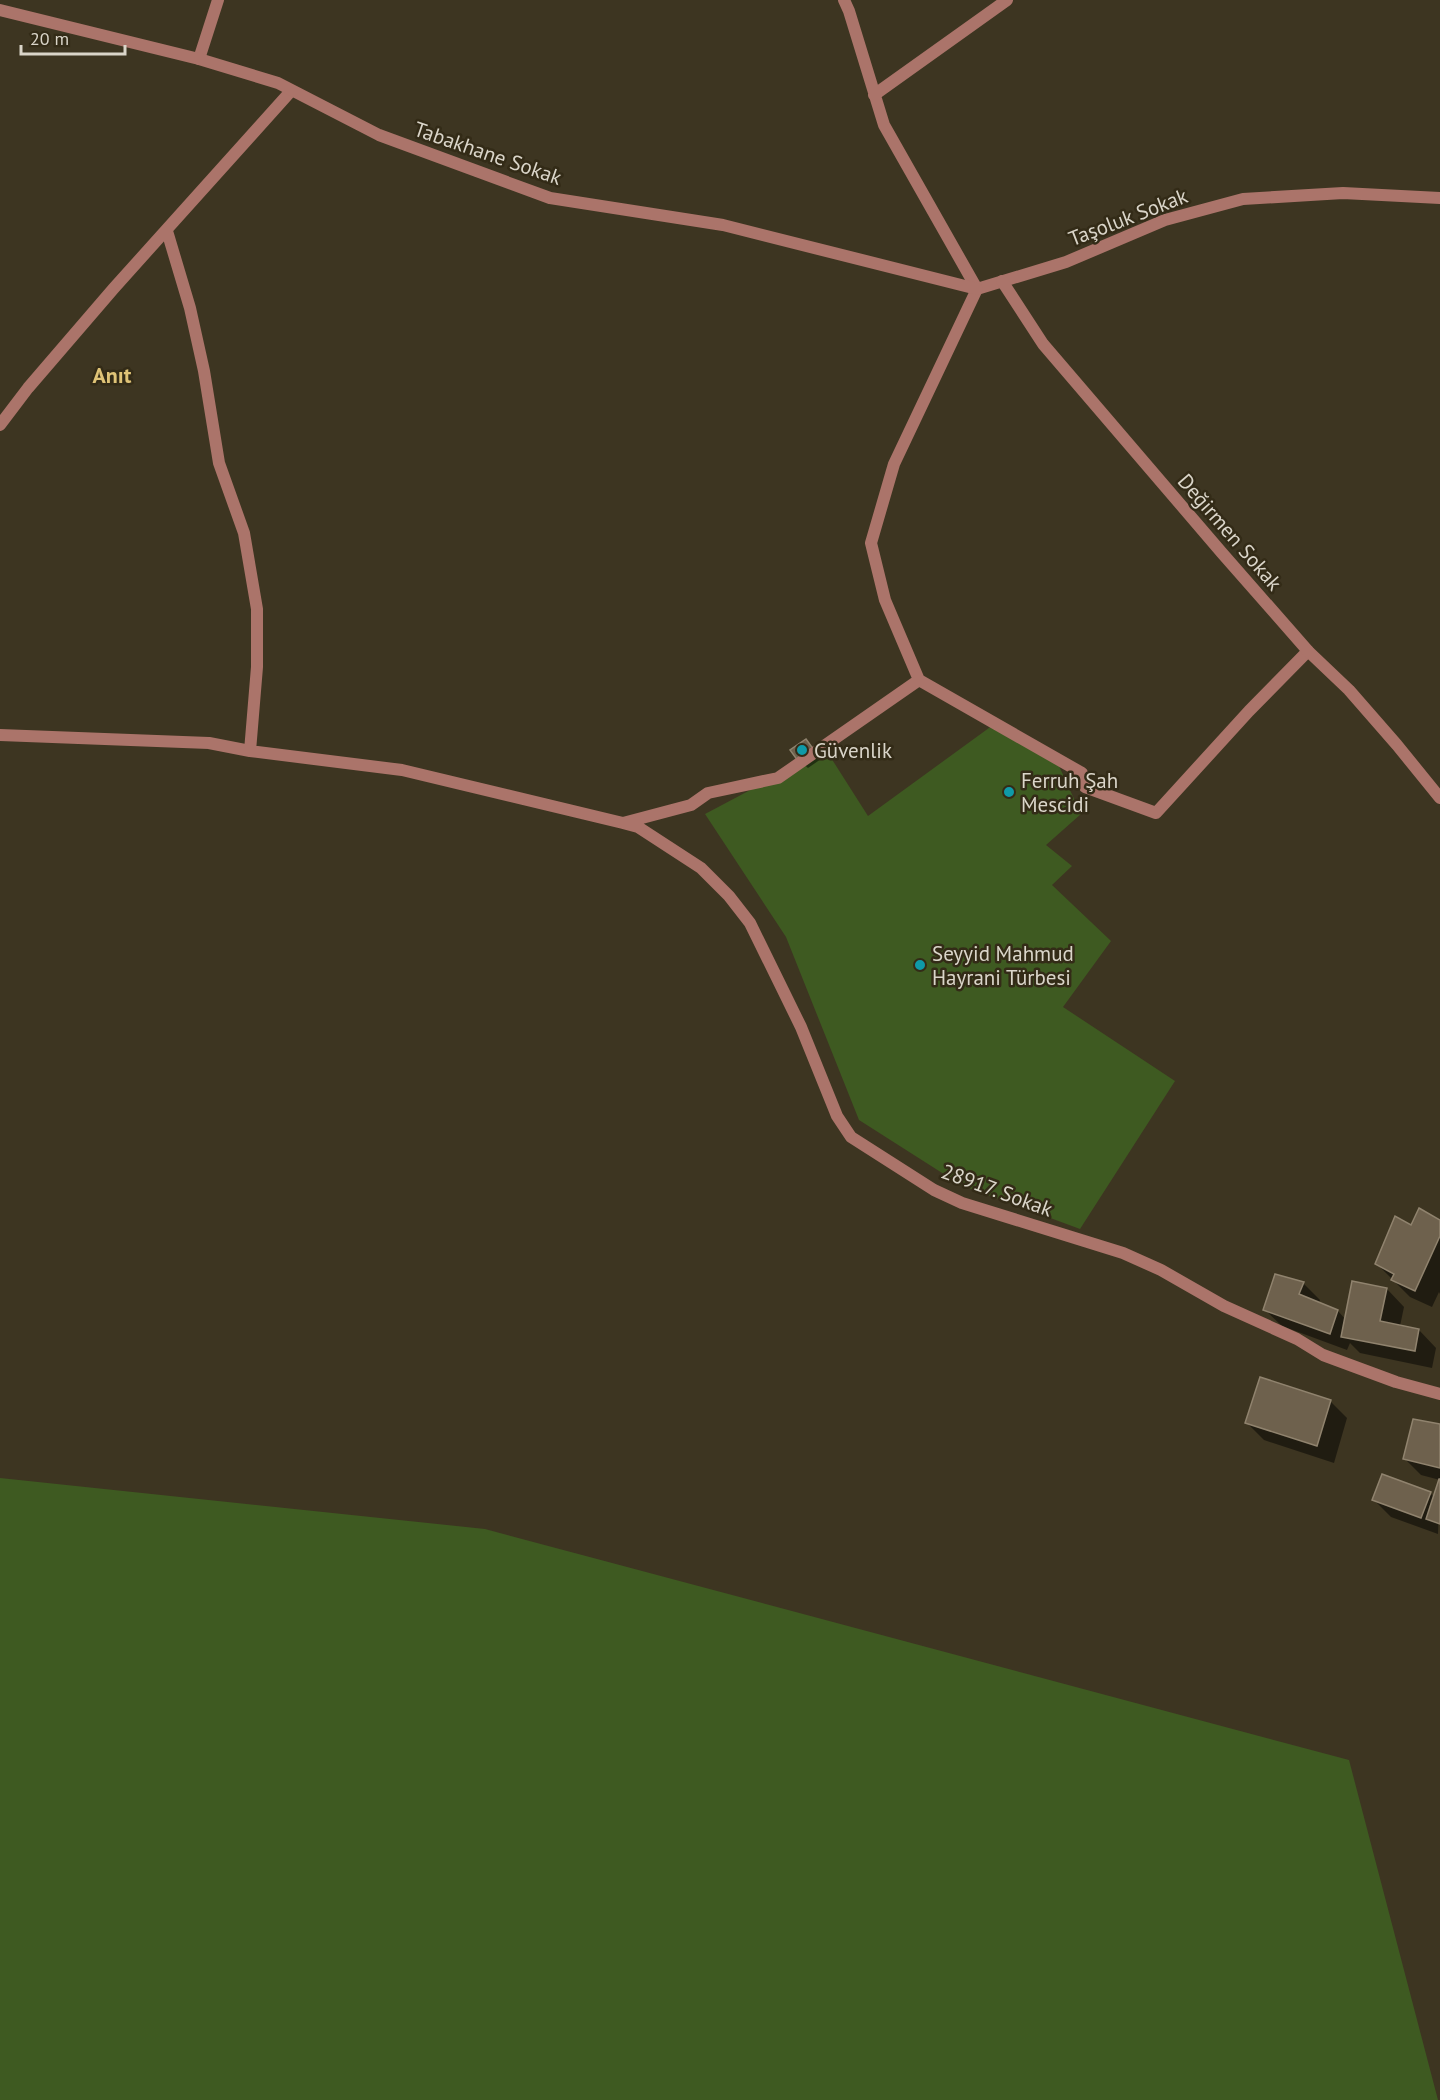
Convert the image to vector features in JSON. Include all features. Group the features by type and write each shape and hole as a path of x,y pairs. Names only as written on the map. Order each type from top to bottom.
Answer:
{"street":[{"path":"199,59 218,0"},
{"path":"844,0 884,125 977,289 894,464 871,543 885,600 919,680 1082,773 1084,787 1156,813 1249,711 1308,651"},
{"path":"874,95 1007,0"},
{"name":"Tabakhane Sokak","path":"0,10 199,59 278,83 379,135 550,198 723,225 977,289"},
{"path":"0,425 59,351 291,91"},
{"name":"Taşoluk Sokak","path":"977,289 1066,262 1165,220 1243,199 1343,193 1440,198"},
{"path":"167,231 190,308 204,370 219,463 244,532 257,609 257,667 250,751"},
{"name":"Değirmen Sokak","path":"1002,282 1043,344 1308,651 1349,690 1440,798"},
{"path":"623,823 691,805 708,793 778,778 919,680"},
{"name":"28917. Sokak","path":"0,735 209,743 250,751 402,770 638,827 701,868 729,896 750,923 801,1027 837,1116 852,1137 860,1143 934,1190 962,1203 1123,1253 1161,1270 1224,1306 1297,1339 1323,1355 1396,1382 1440,1394"}],"green space":[{"path":"993,725 1059,766 1081,814 1046,845 1072,866 1052,885 1111,941 1063,1007 1175,1081 1080,1229 961,1185 859,1120 786,937 705,814 826,750 868,816"},
{"path":"0,1478 485,1529 1349,1760 1438,2100 0,2100"}],"building":[{"name":"Güvenlik","path":"806,739 814,750 798,761 790,750"},
{"path":"1419,1208 1440,1220 1440,1236 1415,1291 1391,1280 1394,1274 1375,1264 1395,1216 1411,1225"},
{"path":"1275,1274 1304,1282 1299,1294 1338,1310 1330,1334 1263,1310"},
{"path":"1352,1281 1387,1288 1380,1321 1419,1329 1415,1351 1341,1337"},
{"path":"1260,1377 1331,1400 1317,1446 1245,1423"},
{"path":"1413,1419 1440,1424 1440,1468 1403,1459"},
{"path":"1382,1474 1431,1492 1421,1518 1372,1500"},
{"path":"1440,1479 1440,1524 1426,1519"}],"place":[{"name":"Güvenlik","path":"802,750"},
{"name":"Ferruh Şah Mescidi","path":"1009,792"},
{"name":"Seyyid Mahmud Hayrani Türbesi","path":"920,965"}],"district":[{"name":"Anıt","path":"112,375"}]}
